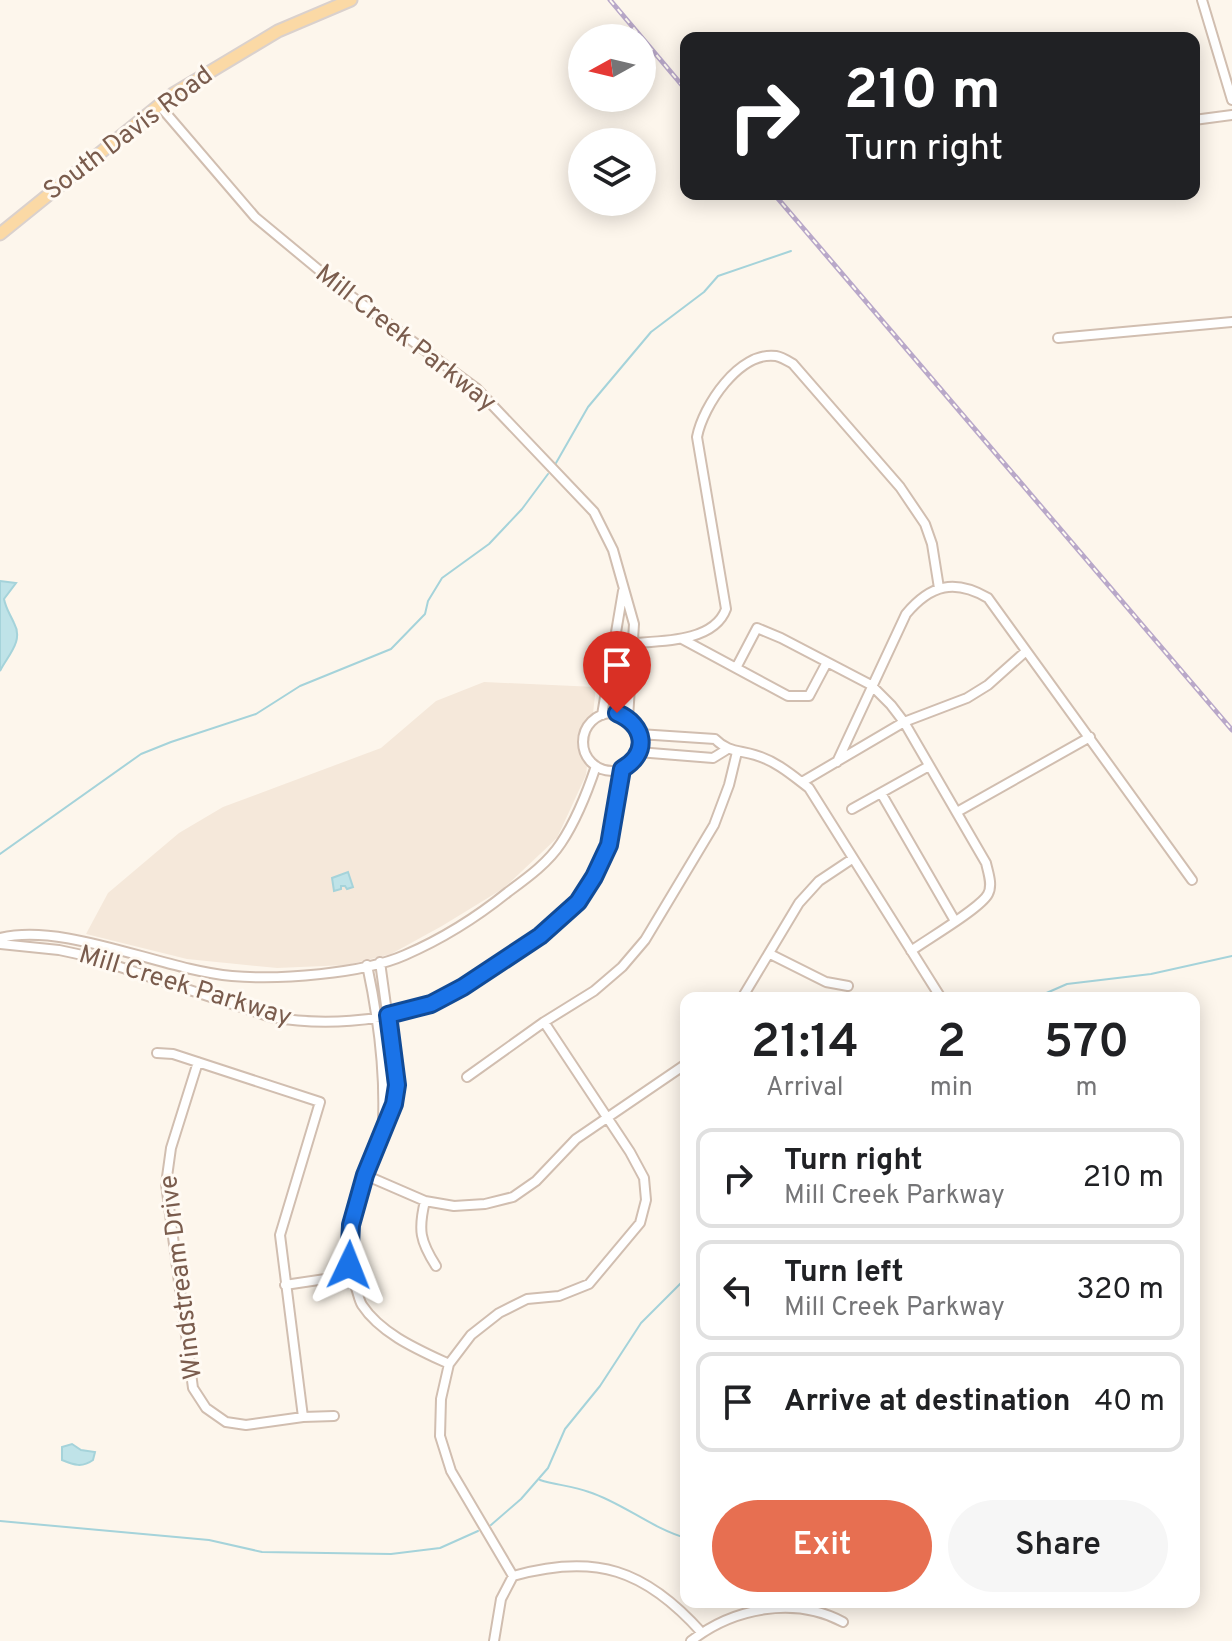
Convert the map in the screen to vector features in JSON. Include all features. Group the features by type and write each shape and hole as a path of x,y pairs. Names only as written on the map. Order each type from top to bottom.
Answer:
{"main road":[{"name":"South Davis Road","path":"0,234 159,105 278,31 351,0"}],"street":[{"path":"1202,0 1232,100"},
{"name":"Mill Creek Parkway","path":"159,105 255,217 343,290 476,388 594,512 613,550 634,624 628,718"},
{"path":"1200,119 1232,115"},
{"path":"1058,338 1232,322"},
{"path":"633,643 682,639 722,618 726,609 697,437 700,419 714,395 750,361 763,356 779,356 793,364 900,487 929,534 939,588"},
{"path":"837,762 906,614 918,600 939,588 958,586 973,590 988,598 1192,880"},
{"path":"602,715 623,590"},
{"path":"736,668 757,628 871,685 904,722 986,863 990,881 988,895 911,951"},
{"path":"682,639 788,696 809,696 826,664"},
{"path":"802,782 904,722 967,698 988,685 1025,652"},
{"path":"617,713 628,718 639,734 638,752 630,764 613,771 596,766 584,751 583,741 590,723 602,715 617,713"},
{"path":"639,734 715,739 726,750 756,755 786,769 809,788 937,992"},
{"path":"957,812 1090,737"},
{"path":"638,752 713,758 726,750"},
{"path":"467,1077 594,991 622,967 645,940 714,825 737,752"},
{"name":"Mill Creek Parkway","path":"0,941 17,934 56,937 231,976 294,977 402,957 440,938 491,905 537,869 561,844 579,813 596,766"},
{"path":"852,809 929,766"},
{"name":"Mill Creek Parkway","path":"0,941 87,956 271,1017 294,1021 330,1022 376,1017 431,1004 463,987 540,936 578,902 609,845 622,769"},
{"path":"881,793 955,921"},
{"path":"746,992 799,903 819,881 852,859"},
{"path":"770,954 826,982 848,986"},
{"path":"380,962 397,1085 394,1104 365,1175 351,1225 349,1265 362,1304 383,1326 412,1346 449,1364"},
{"path":"367,965 384,1088 383,1126"},
{"path":"513,1576 451,1471 440,1436 441,1399 449,1364 471,1335 499,1313 527,1299 559,1296 589,1284 640,1223 646,1200 644,1178 544,1022"},
{"path":"157,1053 173,1054 320,1102 280,1235 303,1417"},
{"name":"Windstream Drive","path":"198,1062 171,1148 166,1184 193,1388 206,1408 226,1422 246,1425 334,1416"},
{"path":"365,1175 425,1201 454,1206 485,1204 513,1197 536,1181 576,1139 680,1068"},
{"path":"425,1201 420,1223 423,1246 436,1266"},
{"path":"285,1285 352,1275"},
{"path":"513,1576 571,1564 603,1567 638,1580 678,1606 702,1633"},
{"path":"494,1641 501,1599 513,1576"},
{"path":"691,1641 746,1611 778,1609 827,1614 843,1622"}],"shaded area":[{"path":"484,682 596,687 586,775 557,838 504,888 391,954 347,965 277,968 187,959 86,934 108,893 179,833 223,807 381,748 436,701"}],"water":[{"path":"0,581 16,583 4,599 17,636 14,648 0,671"},
{"path":"348,872 353,887 347,889 341,886 341,889 334,891 332,878"},
{"path":"72,1444 81,1450 95,1452 93,1460 78,1465 62,1460 62,1447"}],"waterway":[{"path":"556,463 588,407 651,332 704,292 718,276 791,251"},
{"path":"0,854 141,754 256,714 300,686 391,649 425,614 428,601 442,578 489,544 522,509 548,474"},
{"path":"1049,992 1067,984 1151,974 1232,956"},
{"path":"491,1525 521,1499 548,1468 565,1429 600,1386 641,1323 680,1284"},
{"path":"540,1480 577,1488 614,1502 680,1536"},
{"path":"0,1521 209,1540 262,1552 391,1554 440,1548 478,1531"}],"railway":[{"path":"610,0 680,83"},
{"path":"779,200 1232,730"}],"route":[{"path":"349,1265 351,1225 365,1175 394,1104 397,1085 388,1015 431,1004 463,987 540,936 578,902 609,845 622,769 636,758 640,749 639,731 634,723 617,713"}]}
